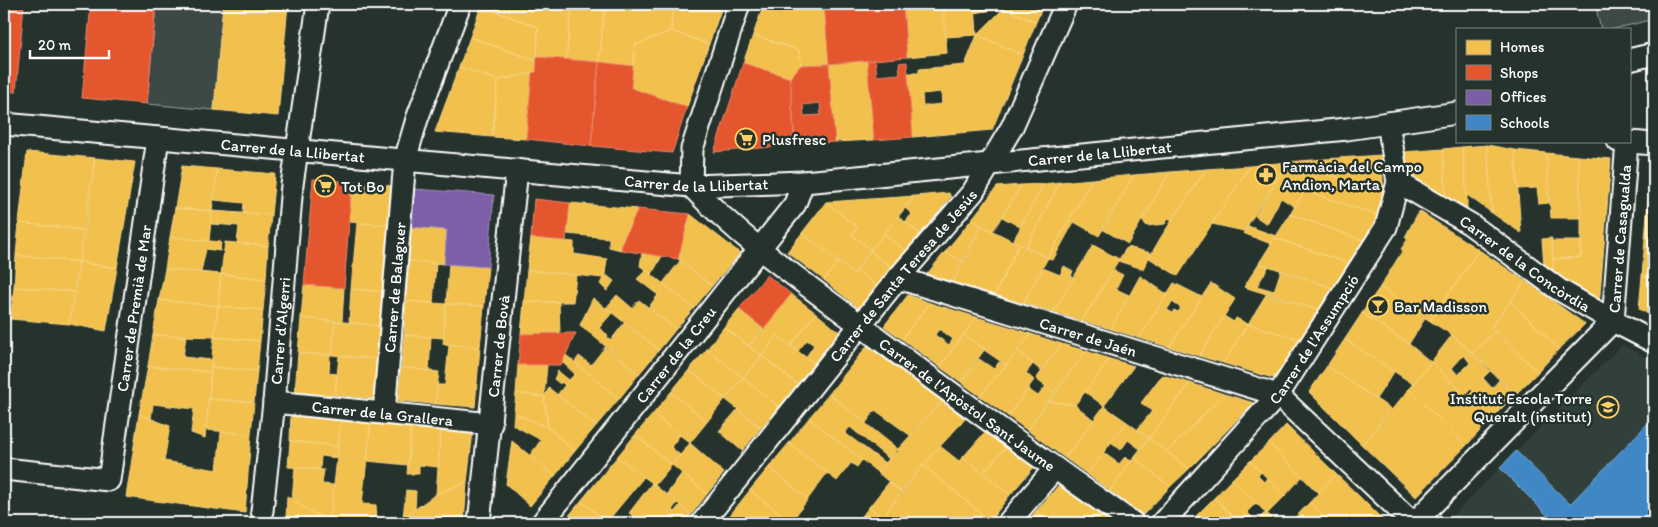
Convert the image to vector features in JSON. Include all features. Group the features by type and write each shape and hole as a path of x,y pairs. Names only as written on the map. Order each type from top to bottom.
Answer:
{"street":[{"name":"Carrer d'Algerri","path":"262,511 274,402 292,184 318,4"},
{"name":"Carrer de Balaguer","path":"384,413 405,160 417,119 460,4"},
{"path":"691,186 692,149 739,4"},
{"name":"Carrer de Santa Teresa de Jesús","path":"702,523 898,278 973,192 1012,127 1066,4"},
{"path":"1630,60 1654,54"},
{"name":"Carrer de la Llibertat","path":"4,124 691,186 803,182 1347,129 1456,113"},
{"name":"Carrer de l'Assumpció","path":"1162,523 1278,395 1386,227 1398,182 1388,123"},
{"name":"Carrer de Premià de Mar","path":"4,469 109,480 158,138"},
{"path":"1622,142 1654,144"},
{"name":"Carrer de Casagualda","path":"1414,523 1613,321 1622,142"},
{"name":"Carrer de Bovà","path":"479,523 517,170"},
{"name":"Carrer de la Creu","path":"542,523 795,204 803,182"},
{"name":"Carrer de la Concòrdia","path":"1398,182 1470,224 1558,288 1613,321 1654,342"},
{"name":"Carrer de l'Apòstol Sant Jaume","path":"691,186 715,211 759,249 1055,468 1133,523"},
{"name":"Carrer de Jaén","path":"898,278 1278,395"},
{"path":"1278,395 1414,523"},
{"name":"Carrer de la Grallera","path":"274,402 491,424"},
{"path":"1008,523 1055,468"}],"shaded area":[{"path":"156,4 223,4 214,110 147,104"},
{"path":"1595,4 1654,4 1654,19 1618,28 1601,28"},
{"name":"Institut Escola Torre Queralt (institut)","path":"1622,345 1654,362 1654,513 1645,523 1445,523"}],"building: Homes":[{"path":"223,4 288,4 278,116 214,110"},
{"path":"481,4 572,4 566,60 537,57 538,27 481,6"},
{"path":"572,4 605,4 599,62 566,60"},
{"path":"605,4 673,4 671,31 635,45 633,66 599,62"},
{"path":"673,4 723,4 709,44 671,31"},
{"path":"764,4 824,4 829,64 801,65 799,50 753,35"},
{"path":"903,4 943,4 947,53 907,57"},
{"path":"943,4 975,4 977,35 945,37"},
{"path":"975,4 1003,4 1004,8 975,13"},
{"path":"1003,4 1044,4 1036,22 1004,8"},
{"path":"481,6 538,27 537,61 470,37"},
{"path":"1004,8 1036,22 1023,55 977,35"},
{"path":"671,31 709,44 687,107 631,88 635,45"},
{"path":"753,35 799,50 801,65 790,78 743,63"},
{"path":"977,35 1023,55 992,130 913,137 908,73 919,73 919,69 965,65","holes":["941,92 942,104 923,106 922,94"]},
{"path":"470,37 537,61 536,72 498,80 459,67"},
{"path":"867,61 874,140 835,142 829,64"},
{"path":"459,67 498,80 492,137 435,132"},
{"path":"532,73 526,139 492,137 498,80"},
{"path":"1487,145 1515,150 1521,233 1492,213"},
{"path":"1487,145 1492,213 1467,195 1462,147"},
{"path":"1462,147 1467,208 1446,197 1443,149"},
{"path":"1443,149 1446,197 1406,175 1404,152"},
{"path":"1515,150 1546,153 1549,203 1539,204 1537,188 1518,189"},
{"path":"27,152 95,158 85,230 19,223"},
{"path":"1546,153 1578,156 1581,218 1551,218"},
{"path":"1381,155 1384,193 1318,171 1325,159"},
{"path":"1578,156 1611,159 1599,306 1553,272 1553,259 1581,257 1581,205"},
{"path":"95,158 135,162 117,268 79,262"},
{"path":"1325,159 1295,207 1281,198 1267,224 1255,216 1288,162"},
{"path":"1288,162 1244,231 1212,224 1250,166"},
{"path":"182,166 217,169 212,211 175,208"},
{"path":"1250,166 1178,276 1149,258 1206,169"},
{"path":"217,169 275,174 271,215 243,213 244,203 214,200"},
{"path":"1206,169 1172,220 1168,218 1165,224 1147,226 1142,221 1170,172"},
{"path":"1318,171 1384,193 1378,215 1305,191"},
{"path":"1170,172 1128,244 1102,229 1134,175"},
{"path":"1134,175 1099,236 1074,222 1053,260 1048,258 1092,179"},
{"path":"1092,179 1048,258 1026,247 1060,182"},
{"path":"352,182 393,186 389,225 349,222"},
{"path":"1060,182 1026,247 1013,241 1044,184"},
{"path":"1044,184 1020,227 1002,217 1021,185"},
{"path":"1021,185 993,231 971,220 997,187"},
{"path":"1305,191 1378,215 1368,242 1290,214"},
{"path":"949,193 951,197 920,234 905,222 912,214 905,208 915,196"},
{"path":"915,196 871,250 852,235 857,227 826,202"},
{"path":"826,202 857,227 852,235 871,250 854,274 802,233"},
{"path":"1648,202 1654,203 1654,277 1642,276"},
{"path":"570,203 638,209 623,240 621,250 609,247 609,238 567,234"},
{"path":"175,208 212,211 209,241 170,237"},
{"path":"212,211 271,215 268,246 237,243 239,226 211,224"},
{"path":"1419,211 1479,250 1430,321 1380,287 1403,250 1401,249 1408,239 1405,237"},
{"path":"690,214 740,253 712,286 678,259"},
{"path":"1290,214 1368,242 1353,265 1275,238"},
{"path":"898,216 920,234 907,252 884,234"},
{"path":"971,220 981,225 964,262 945,252"},
{"path":"19,223 85,230 79,262 16,255"},
{"path":"357,223 389,225 384,292 351,289"},
{"path":"981,225 1019,244 995,295 953,282"},
{"path":"1248,226 1276,236 1271,244 1243,233"},
{"path":"411,227 447,230 444,264 409,261"},
{"path":"802,233 838,262 824,280 787,252"},
{"path":"884,234 907,252 893,268 870,251"},
{"path":"170,237 221,242 220,251 206,249 201,272 165,269"},
{"path":"531,238 574,242 574,254 607,259 603,278 527,270"},
{"path":"1275,238 1353,265 1336,289 1259,263"},
{"path":"1552,238 1553,272 1544,266 1542,239"},
{"path":"1552,241 1581,241 1581,257 1553,259"},
{"path":"225,242 268,246 266,279 221,274"},
{"path":"1019,244 1048,258 1023,303 995,295"},
{"path":"1093,245 1119,259 1118,261 1082,321 1053,312"},
{"path":"1127,247 1151,253 1143,269 1118,261"},
{"path":"1479,250 1525,281 1491,328 1495,331 1472,353 1452,335 1430,321"},
{"path":"870,251 893,268 878,287 856,270"},
{"path":"945,252 964,262 953,282 927,274"},
{"path":"642,253 662,256 652,274 640,266"},
{"path":"16,255 79,262 75,292 14,287"},
{"path":"409,261 436,263 433,303 406,301"},
{"path":"680,261 712,286 694,308 663,283"},
{"path":"79,262 117,268 106,331 69,324"},
{"path":"838,262 854,274 856,270 878,287 860,309 824,280"},
{"path":"1259,263 1269,266 1257,286 1274,291 1281,270 1336,289 1321,311 1244,287"},
{"path":"449,264 488,267 484,306 446,304"},
{"path":"1064,266 1073,271 1071,276 1074,278 1053,312 1023,303 1043,268 1060,275"},
{"path":"165,269 221,274 218,306 159,300"},
{"path":"527,270 576,275 573,302 524,302"},
{"path":"646,270 694,308 676,329 648,308 658,295 637,279"},
{"path":"1113,270 1123,275 1116,289 1129,295 1111,329 1082,321"},
{"path":"221,274 266,279 263,310 218,306"},
{"path":"605,274 614,281 607,291 600,284"},
{"path":"1140,276 1167,294 1139,338 1111,329"},
{"path":"1642,276 1654,277 1654,317 1639,309"},
{"path":"1525,281 1585,324 1559,349 1510,301"},
{"path":"1174,283 1202,297 1169,347 1139,338","holes":["1172,302 1181,308 1178,312 1174,310 1173,313 1167,310"]},
{"path":"1211,283 1235,299 1199,356 1169,347"},
{"path":"304,285 344,288 342,322 301,318"},
{"path":"14,287 75,292 69,324 10,319"},
{"path":"1380,287 1426,317 1409,344 1362,313"},
{"path":"351,289 384,292 381,326 349,323"},
{"path":"1267,293 1321,311 1302,340 1248,324"},
{"path":"791,294 816,313 790,346 777,336 762,356 749,346"},
{"path":"617,295 632,308 639,300 676,329 659,350 606,308"},
{"path":"908,295 930,303 902,339 884,326"},
{"path":"593,298 612,313 599,328 608,335 607,337 611,340 625,322 659,350 639,374 580,325"},
{"path":"159,300 218,306 214,337 153,335"},
{"path":"406,301 446,304 443,338 404,335"},
{"path":"1510,301 1559,349 1538,372 1491,328"},
{"path":"524,302 559,302 560,333 521,334"},
{"path":"930,303 976,317 940,367 902,339","holes":["939,329 953,339 949,345 935,335"]},
{"path":"446,304 484,306 480,347 443,344"},
{"path":"218,306 263,310 260,341 214,337"},
{"path":"739,309 764,329 749,346 724,327"},
{"path":"816,313 839,332 814,363 806,357 814,345 807,340 798,351 790,346"},
{"path":"1362,313 1409,344 1431,362 1413,384 1345,339"},
{"path":"1224,316 1234,322 1236,318 1248,324 1223,363 1199,356"},
{"path":"976,317 1031,334 1006,365 963,335"},
{"path":"301,318 335,321 332,355 298,353"},
{"path":"335,321 381,326 378,359 332,355"},
{"path":"1248,324 1302,340 1276,379 1223,363"},
{"path":"724,327 762,356 743,378 707,349"},
{"path":"1495,331 1538,372 1515,395 1472,353"},
{"path":"1031,334 1062,344 1041,371 1018,351"},
{"path":"153,335 186,336 183,357 212,360 211,372 148,366"},
{"path":"404,335 431,337 429,371 401,367"},
{"path":"963,335 985,349 961,382 940,367"},
{"path":"1452,335 1491,370 1483,378 1492,388 1500,379 1515,395 1490,420 1467,397 1473,391 1471,389 1465,395 1431,362","holes":["1464,355 1470,363 1458,375 1452,368"]},
{"path":"777,336 814,363 797,384 762,356"},
{"path":"214,337 260,341 257,371 211,367"},
{"path":"1345,339 1394,372 1376,399 1327,366"},
{"path":"1062,344 1086,351 1054,393 1036,379"},
{"path":"449,345 480,347 475,407 435,404 438,385 445,385"},
{"path":"867,346 943,400 911,436 875,410 866,423 829,394"},
{"path":"605,347 639,374 619,399 575,362 579,356 591,365"},
{"path":"707,349 743,378 725,399 689,370"},
{"path":"1018,351 1033,364 1026,373 1034,380 1008,416 980,396"},
{"path":"1086,351 1110,359 1075,405 1049,401"},
{"path":"298,353 330,355 329,373 337,374 335,395 295,392"},
{"path":"566,355 619,399 596,426 557,395 565,385 561,382 560,384 554,379 558,371 569,380 575,374 562,362"},
{"path":"339,356 378,359 375,399 335,395"},
{"path":"762,356 797,384 779,407 743,378"},
{"path":"979,359 994,369 999,362 1006,365 980,396 961,382"},
{"path":"1110,359 1134,366 1104,406 1085,392"},
{"path":"1431,362 1490,420 1466,446 1409,389"},
{"path":"518,365 547,365 544,397 516,393"},
{"path":"148,366 211,372 205,438 191,433 194,409 153,404 151,419 139,414"},
{"path":"1327,366 1391,409 1362,445 1309,392"},
{"path":"211,367 257,371 254,402 209,399"},
{"path":"401,367 439,372 435,404 398,401"},
{"path":"689,370 725,399 707,422 671,392"},
{"path":"1162,375 1190,383 1149,438 1137,430 1152,411 1141,403"},
{"path":"743,378 779,407 761,428 725,399"},
{"path":"1190,383 1224,394 1167,452 1149,438"},
{"path":"1046,386 1054,393 1027,430 1008,416 1028,389 1038,396"},
{"path":"549,388 596,426 575,451 548,428 544,397"},
{"path":"1409,389 1466,446 1416,497 1362,445"},
{"path":"671,392 707,422 690,443 653,414"},
{"path":"516,393 544,397 548,428 514,413"},
{"path":"829,394 899,450 889,459 850,427 845,433 885,463 877,472 809,418"},
{"path":"1224,394 1254,403 1189,469 1167,452"},
{"path":"209,399 254,402 251,434 206,430"},
{"path":"943,400 967,417 901,492 877,472"},
{"path":"1049,401 1075,405 1094,420 1065,458 1027,430"},
{"path":"1104,406 1127,422 1087,474 1065,458"},
{"path":"738,409 761,428 742,451 719,431"},
{"path":"514,413 548,428 575,451 555,476 530,455 541,440 513,425"},
{"path":"139,414 170,426 164,461 217,470 221,432 251,434 245,513 126,497"},
{"path":"653,414 680,435 671,447 680,455 672,465 635,435"},
{"path":"291,415 341,420 338,446 290,441"},
{"path":"809,418 862,460 857,467 851,463 837,481 789,443"},
{"path":"341,420 371,422 362,504 376,505 377,521 330,523"},
{"path":"371,422 411,425 408,465 367,461"},
{"path":"1127,422 1149,438 1140,449 1128,440 1121,450 1111,442"},
{"path":"411,425 441,428 438,467 419,465 419,474 407,474"},
{"path":"1286,425 1336,474 1318,493 1269,443"},
{"path":"441,428 473,431 467,482 436,494"},
{"path":"986,431 1007,446 983,473 963,457"},
{"path":"635,435 672,465 655,485 617,457"},
{"path":"1149,438 1189,469 1170,487 1134,457"},
{"path":"290,441 338,446 337,458 321,456 320,469 288,467"},
{"path":"512,441 555,476 530,506 506,484"},
{"path":"690,443 724,473 707,494 672,465"},
{"path":"789,443 827,473 808,499 769,467"},
{"path":"1269,443 1302,477 1285,496 1250,461"},
{"path":"940,446 959,461 963,457 1010,495 990,521 923,465"},
{"path":"1007,446 1035,466 1010,495 983,473"},
{"path":"1104,453 1119,464 1125,457 1131,461 1110,491 1087,474"},
{"path":"617,457 644,477 607,522 581,501"},
{"path":"1134,457 1170,487 1143,515 1110,491"},
{"path":"1250,461 1261,472 1258,476 1264,482 1267,478 1285,496 1267,514 1232,479"},
{"path":"923,465 990,521 988,523 878,523"},
{"path":"295,467 324,470 322,484 334,485 330,521 306,509 292,499"},
{"path":"769,467 808,499 791,522 750,490"},
{"path":"682,473 707,494 691,515 667,494"},
{"path":"1336,474 1386,523 1331,523 1310,502"},
{"path":"1232,479 1256,503 1247,512 1256,521 1266,512 1276,523 1240,523 1214,498"},
{"path":"467,482 464,523 383,523 383,520 403,518 436,494"},
{"path":"889,482 901,492 883,517 869,507"},
{"path":"652,483 677,503 672,510 674,512 680,505 691,515 684,523 642,523 629,513"},
{"path":"1059,485 1099,512 1089,523 1067,523 1061,519 1058,523 1051,523 1036,511"},
{"path":"406,490 416,491 415,510 403,518"},
{"path":"750,490 787,519 784,523 724,523"},
{"path":"287,496 306,509 330,521 286,519"},
{"path":"1214,498 1240,523 1204,523 1196,516"},
{"path":"581,501 607,522 609,523 563,523"},
{"path":"1310,502 1331,523 1290,523"},
{"path":"869,507 883,517 878,523 857,523"},
{"path":"1036,511 1051,523 1026,523"},
{"path":"1099,512 1116,523 1089,523"}],"building: Shops":[{"path":"4,4 24,4 16,92 4,91"},
{"path":"91,4 156,4 147,104 82,98"},
{"path":"824,4 903,4 907,57 829,64"},
{"path":"537,57 599,62 591,146 526,139 532,73 536,72"},
{"path":"875,60 877,76 900,74 899,63 907,62 913,137 874,140 867,61"},
{"path":"599,62 633,66 631,88 687,107 672,153 591,146"},
{"path":"743,63 790,78 795,145 714,152"},
{"path":"829,64 835,142 795,145 790,78 801,65","holes":["820,103 821,115 804,116 803,105"]},
{"path":"1652,163 1654,163 1654,203 1648,202"},
{"path":"313,179 352,182 344,288 304,285"},
{"path":"534,199 570,203 566,241 531,238"},
{"path":"638,209 690,214 678,259 621,250 623,240"},
{"path":"767,275 791,294 764,329 739,309"},
{"path":"576,333 561,365 518,365 521,334"}],"building: Offices":[{"path":"415,189 494,195 488,267 444,264 447,230 411,227"}],"building: Schools":[{"path":"1654,417 1654,513 1645,523 1550,523 1553,521 1500,468 1516,451 1570,504"}],"place":[{"name":"Plusfresc","path":"746,139"},
{"name":"Farmàcia del Campo Andion, Marta","path":"1266,175"},
{"name":"Tot Bo","path":"325,186"},
{"name":"Bar Madisson","path":"1378,306"},
{"name":"Institut Escola Torre Queralt (institut)","path":"1608,407"}]}
